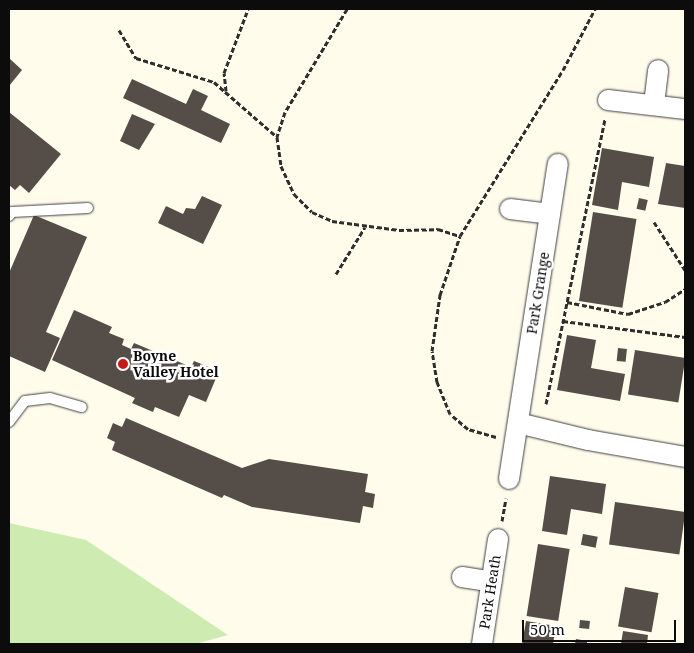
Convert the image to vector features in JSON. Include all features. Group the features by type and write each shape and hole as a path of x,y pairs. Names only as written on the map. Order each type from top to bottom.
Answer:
{"street":[{"path":"654,104 658,70"},
{"path":"608,100 685,109"},
{"name":"Park Grange","path":"509,479 558,164"},
{"path":"510,209 550,214"},
{"path":"517,433 588,440 685,457"},
{"name":"Park Heath","path":"482,644 498,539"},
{"path":"462,577 492,582"}],"lane":[{"path":"9,216 12,212 88,208"},
{"path":"9,422 25,401 50,398 82,407"}],"path":[{"path":"226,92 224,73 248,9"},
{"path":"347,9 284,112 277,137 281,166 294,194 306,206 332,221 365,227 438,229 460,236"},
{"path":"517,433 468,429 450,414 436,382 432,351 440,295 460,236 563,70 595,9"},
{"path":"119,30 136,58 214,82 277,137"},
{"path":"546,404 608,100"},
{"path":"654,222 685,270"},
{"path":"336,274 365,227"},
{"path":"567,302 628,314 665,302 685,289"},
{"path":"564,321 685,337"},
{"path":"498,539 509,479"}],"green space":[{"path":"9,523 86,540 228,635 195,644 9,644"}],"building":[{"path":"9,58 22,70 9,86"},
{"path":"132,79 186,104 193,89 208,96 201,110 230,124 221,143 123,98"},
{"path":"9,112 61,154 29,193 20,185 15,190 9,185"},
{"path":"132,114 155,124 139,150 120,141"},
{"path":"602,148 654,157 649,187 622,182 618,210 592,205"},
{"path":"666,163 685,166 685,208 658,204"},
{"path":"202,196 222,205 203,244 158,223 166,206 183,214 186,208 195,209"},
{"path":"639,198 648,200 645,211 637,209"},
{"path":"593,212 636,219 622,308 579,301"},
{"path":"34,215 87,237 46,332 60,338 45,372 9,356 9,273"},
{"name":"Boyne Valley Hotel","path":"74,310 112,327 109,333 124,339 122,345 131,349 134,343 191,367 194,361 219,371 206,402 189,395 179,417 155,407 153,412 132,403 135,398 52,360"},
{"path":"567,335 596,340 591,368 625,374 620,401 557,390"},
{"path":"618,348 627,349 626,362 617,361"},
{"path":"635,350 685,358 678,402 628,394"},
{"path":"126,418 242,468 269,459 368,474 365,492 375,494 373,508 363,506 360,523 252,507 224,495 222,498 112,450 115,442 107,438 113,423 122,427"},
{"path":"550,476 606,484 602,514 571,509 567,535 542,531"},
{"path":"615,502 685,512 679,554 609,545"},
{"path":"583,534 598,537 596,548 581,545"},
{"path":"538,544 570,549 558,621 527,616"},
{"path":"625,587 658,593 652,632 618,626"},
{"path":"580,620 590,621 589,629 579,628"},
{"path":"526,621 556,626 553,644 522,644"},
{"path":"623,631 648,635 647,644 621,644"},
{"path":"576,639 587,641 587,644 575,644"}],"place":[{"name":"Boyne Valley Hotel","path":"123,364"}]}
